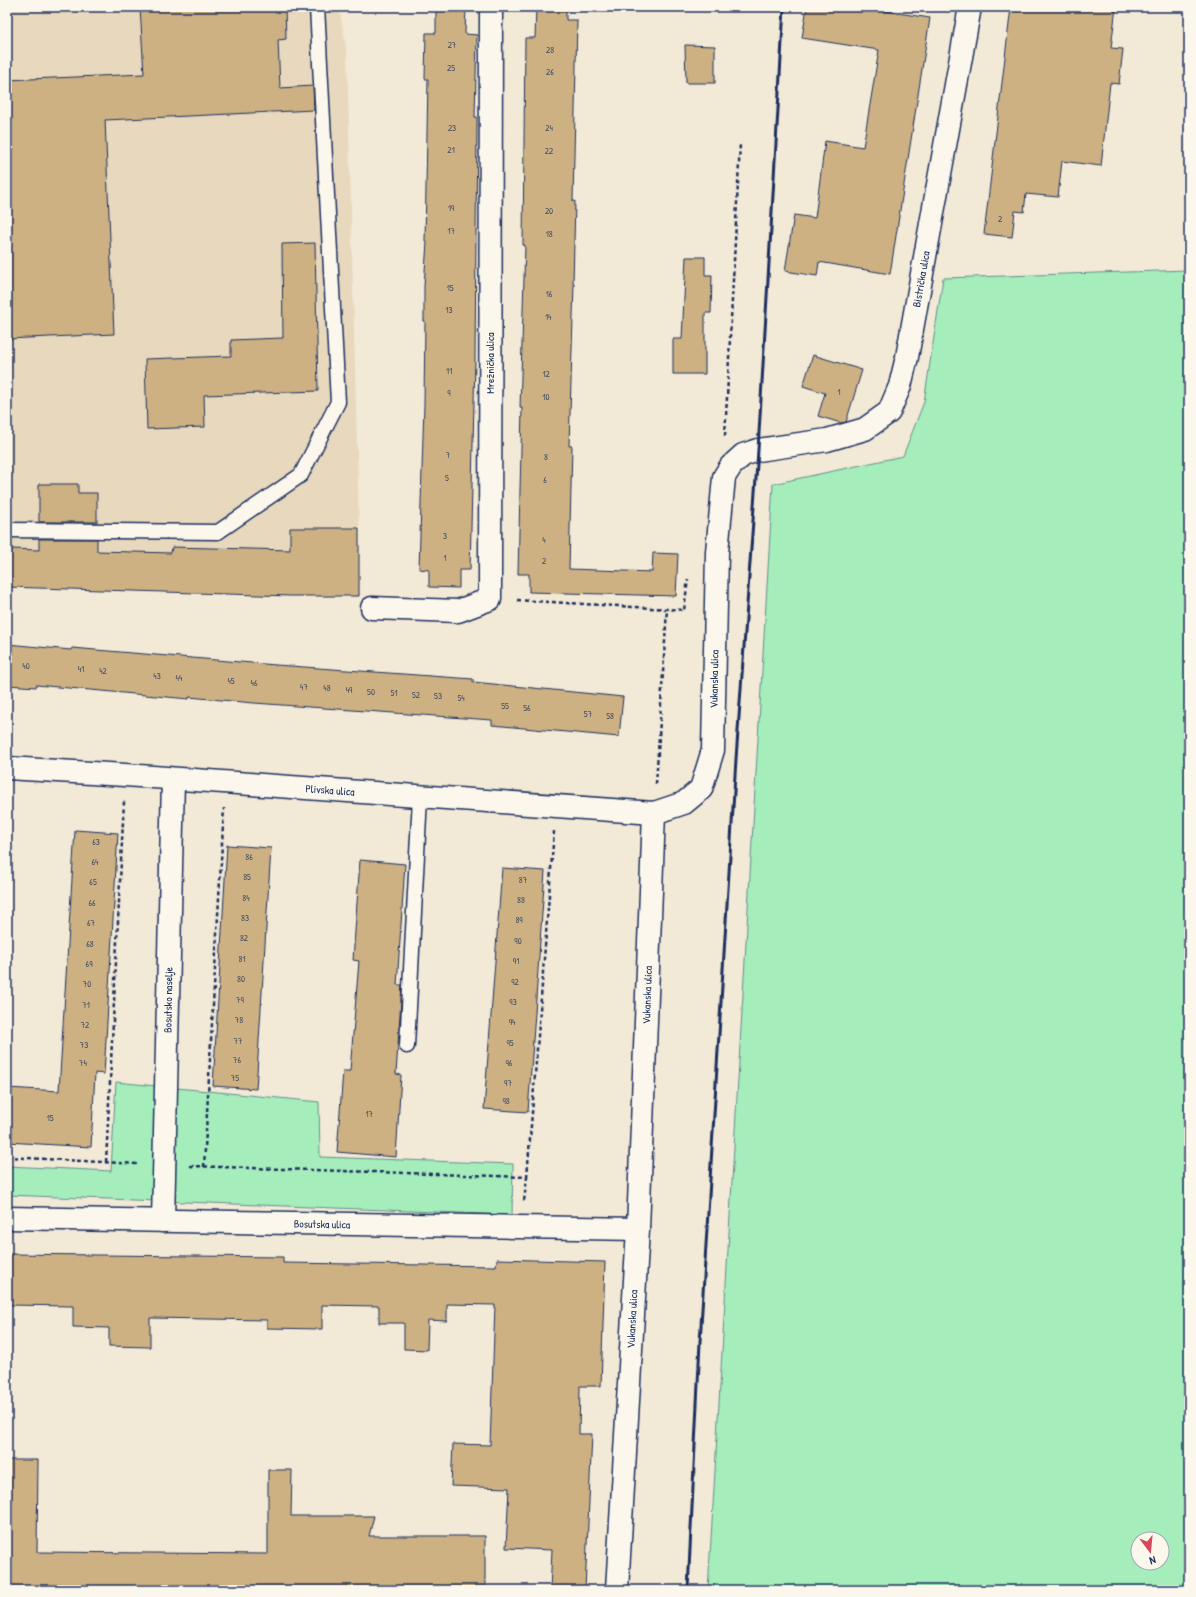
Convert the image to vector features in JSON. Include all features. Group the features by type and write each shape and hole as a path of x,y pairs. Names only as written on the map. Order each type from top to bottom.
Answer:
{"street":[{"name":"Mrežnička ulica","path":"490,599 491,7"},
{"name":"Bistrička ulica","path":"758,450 827,440 865,429 889,412 900,386 907,357 970,7"},
{"name":"Vukanska ulica","path":"617,1590 638,1229 654,813 684,803 701,789 713,750 717,552 724,477 731,466 743,455 758,450"},
{"path":"372,608 458,611 490,599"},
{"name":"Plivska ulica","path":"7,768 173,778 654,813"},
{"name":"Bosutsko naselje","path":"163,1221 173,778"},
{"name":"Bosutska ulica","path":"7,1218 638,1229"}],"lane":[{"path":"7,530 218,532 301,475 338,402 317,7"},
{"path":"407,1046 420,797"}],"path":[{"path":"731,466 727,454 725,438 740,144"},
{"path":"490,599 684,610 689,571"},
{"path":"654,813 667,609"},
{"path":"106,1162 126,775"},
{"path":"204,1167 226,783"},
{"path":"520,1227 527,1177 556,806"},
{"path":"7,1157 204,1167 527,1177"}],"shaded area":[{"path":"7,7 339,7 347,53 359,528 359,596 290,596 7,587"}],"green space":[{"path":"1189,270 1189,1590 708,1590 773,484 903,456 924,402 943,278"},
{"path":"116,1082 319,1102 320,1157 513,1164 512,1215 7,1195 7,1166 111,1171"}],"building":[{"path":"140,7 285,7 286,39 278,40 280,88 313,86 314,110 105,120 114,334 7,339 7,80 144,74"},
{"path":"436,7 466,7 465,34 477,35 475,117 477,117 475,360 470,570 459,570 459,588 429,587 429,570 419,569 424,404 424,286 427,242 425,241 428,79 425,79 426,33 436,33"},
{"path":"536,7 566,7 566,20 577,20 573,201 575,201 574,284 569,446 572,446 569,569 652,572 653,553 678,554 676,596 529,592 529,574 518,574 522,408 520,408 525,245 523,245 525,38 535,38"},
{"path":"807,7 859,7 930,18 890,274 819,262 817,276 785,271 794,215 815,218 825,141 863,147 879,50 802,38"},
{"path":"1011,7 1116,7 1111,48 1123,49 1119,84 1110,83 1101,166 1062,161 1058,197 1026,194 1024,212 1015,211 1012,237 984,234"},
{"path":"685,45 715,46 715,83 686,83"},
{"path":"315,243 318,391 204,395 205,427 147,429 145,359 231,356 231,340 283,338 282,244"},
{"path":"686,257 705,257 705,275 712,275 711,313 705,313 705,374 673,374 673,339 682,339"},
{"path":"813,355 862,370 846,422 841,423 818,416 825,393 803,386"},
{"path":"39,484 78,484 78,493 97,493 97,522 39,522"},
{"path":"290,528 359,528 359,596 290,596 7,587 7,557 9,557 11,549 39,550 39,539 97,539 97,551 171,553 172,547 290,550"},
{"path":"7,644 473,679 473,682 623,697 619,737 492,725 492,720 189,697 189,699 36,685 36,687 7,685"},
{"path":"75,830 118,833 104,1074 95,1073 91,1147 7,1142 7,1088 59,1091"},
{"path":"227,845 271,848 256,1089 213,1086"},
{"path":"360,860 405,864 397,985 402,985 396,1074 401,1075 396,1157 337,1152 343,1071 350,1071 359,961 353,960"},
{"path":"502,868 545,871 528,1112 484,1109"},
{"path":"7,1254 283,1257 283,1263 496,1266 497,1259 605,1262 601,1386 580,1386 579,1434 592,1434 585,1590 550,1590 552,1550 506,1548 509,1488 451,1486 453,1444 490,1445 495,1305 447,1304 447,1321 428,1320 427,1350 404,1349 404,1323 379,1323 379,1306 322,1305 322,1329 267,1328 267,1320 150,1318 150,1347 109,1346 109,1328 73,1327 73,1306 7,1305"},
{"path":"7,1460 38,1460 37,1552 268,1554 268,1470 292,1470 291,1516 374,1516 369,1536 485,1536 485,1590 7,1590"}],"railway":[{"path":"688,1590 700,1342 736,759 758,450 784,7"}]}
